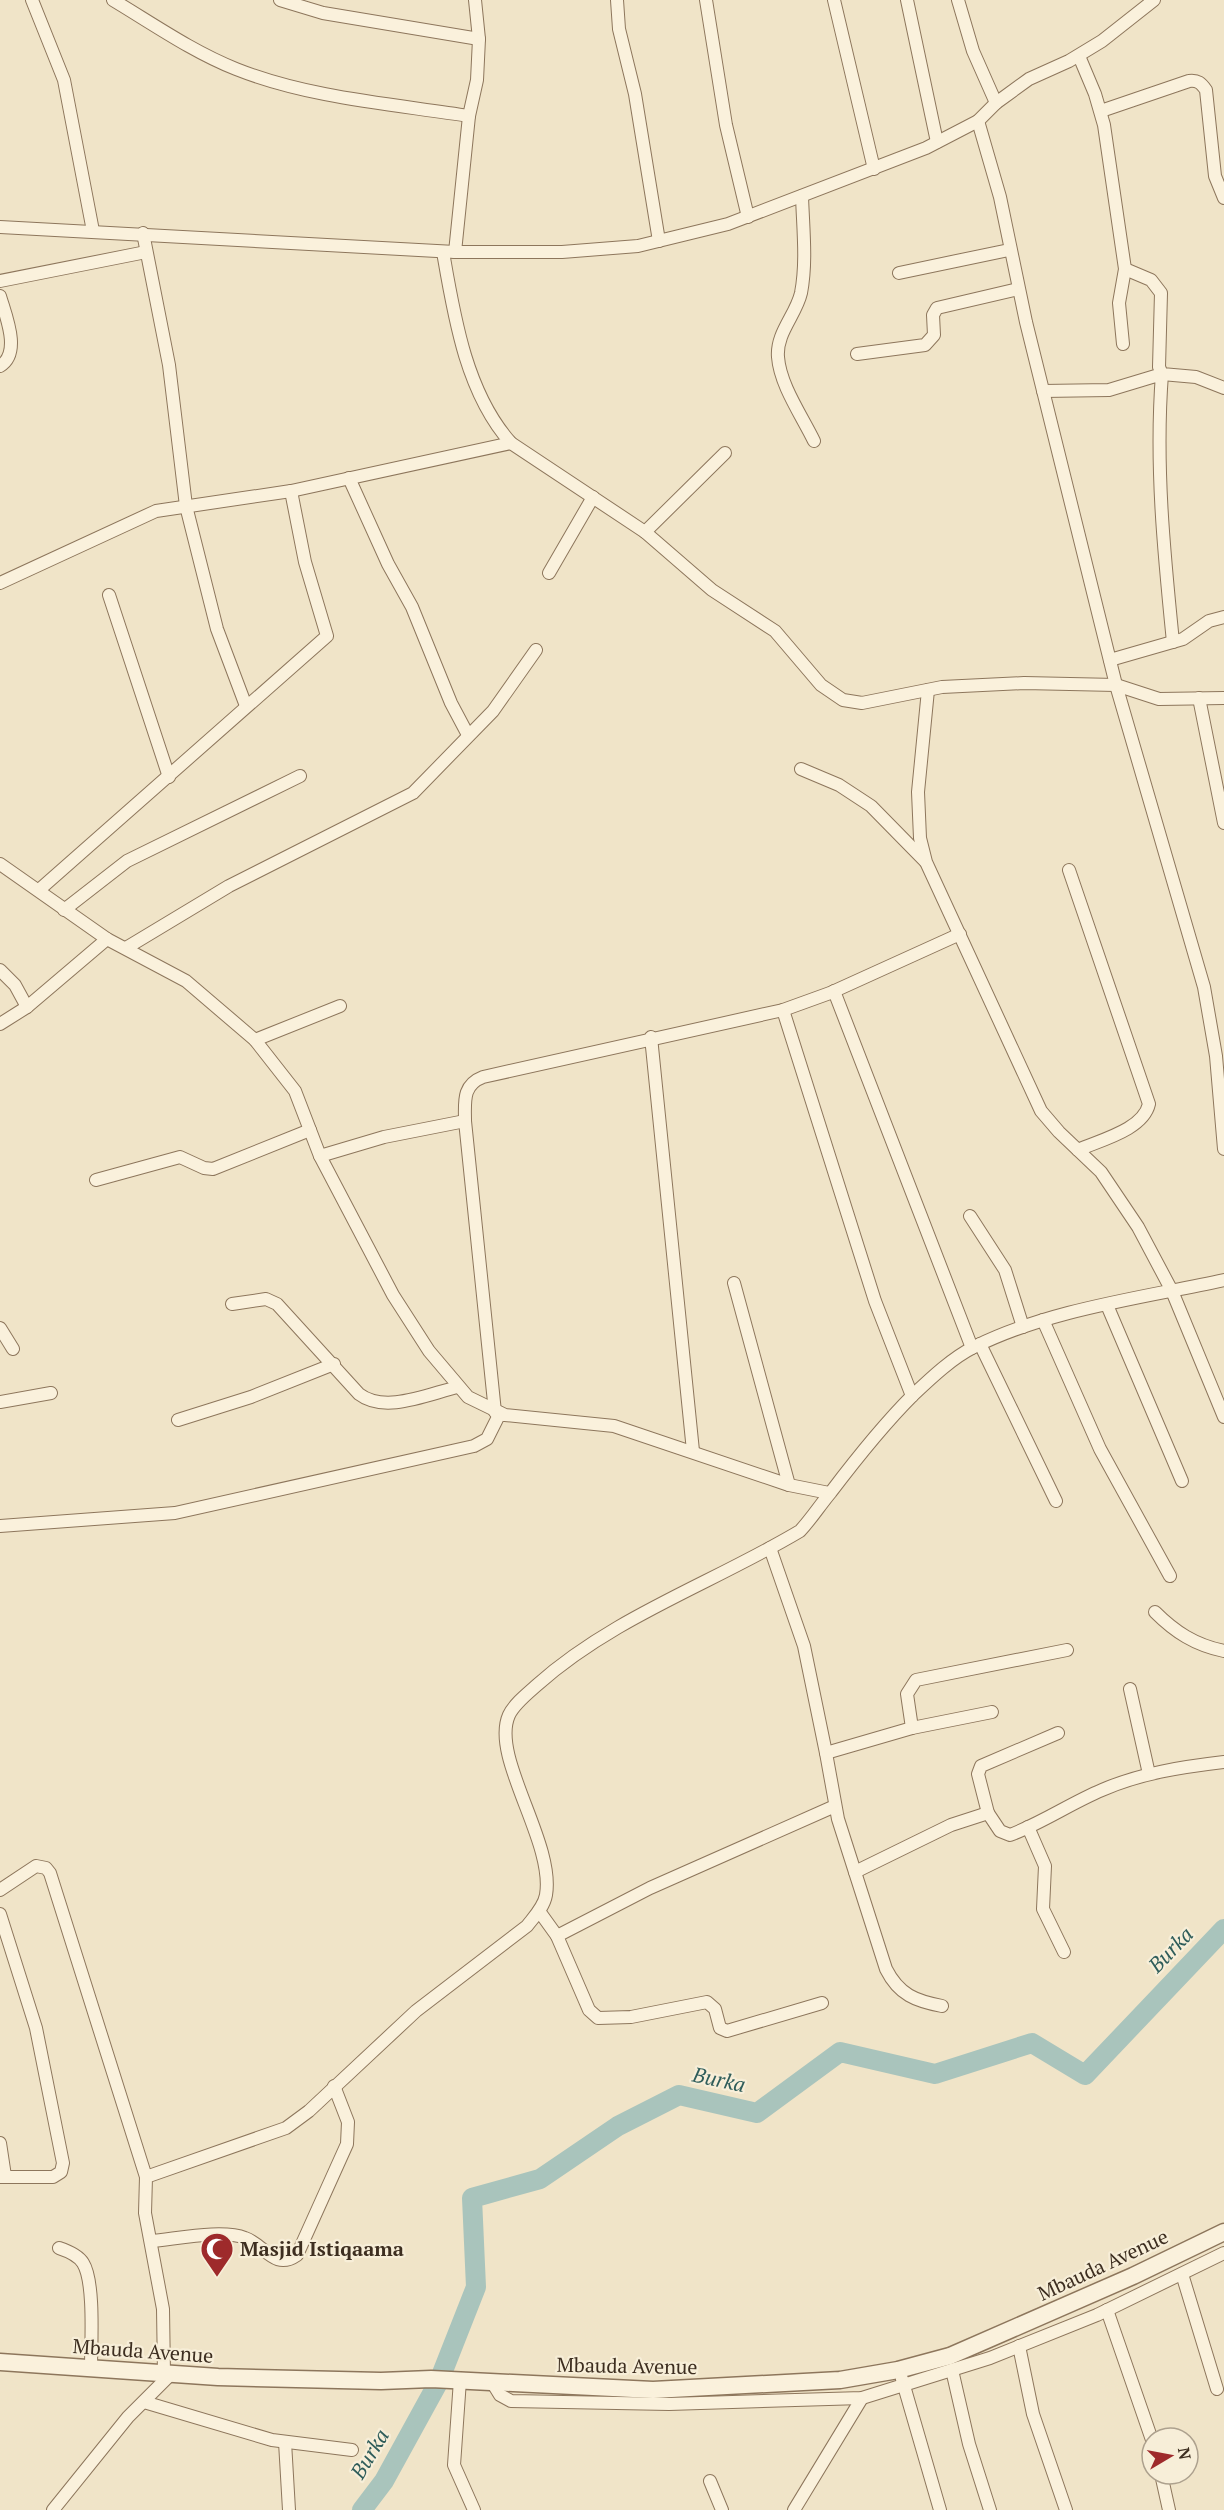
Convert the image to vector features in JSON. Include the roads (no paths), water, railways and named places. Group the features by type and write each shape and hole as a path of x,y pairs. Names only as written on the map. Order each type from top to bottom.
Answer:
{"street":[{"path":"32,0 64,80 93,231"},
{"path":"113,0 234,69 266,80 339,96 469,116"},
{"path":"280,0 323,13 479,39"},
{"path":"475,0 479,39 477,80 469,116 449,252 456,318 469,364 492,419 511,443 645,532 712,590 775,631 821,685 843,700 862,703 928,690 1024,683 1116,685 1159,699 1224,698"},
{"path":"617,0 619,28 635,94 659,241"},
{"path":"706,0 726,125 748,217"},
{"path":"834,0 874,169"},
{"path":"907,0 937,142"},
{"path":"958,0 973,51 996,103"},
{"path":"0,227 142,233 449,252 600,251 659,241 748,217 874,169 937,142 978,121 996,103 1045,70 1079,56 1118,30 1154,0"},
{"path":"1079,56 1101,111 1125,269 1119,303 1123,344"},
{"path":"1101,111 1189,81 1196,80 1202,84 1206,90 1215,176 1224,198"},
{"path":"978,121 1000,197 1018,289 1116,685 1204,987 1216,1056 1224,1149"},
{"path":"802,196 803,280 797,308 780,338 778,357 786,383 814,441"},
{"path":"142,233 172,388 186,506 217,629 246,706"},
{"path":"899,273 1009,250"},
{"path":"0,281 146,252"},
{"path":"1125,269 1151,280 1161,292 1159,368 1162,374 1158,424 1160,498 1173,642"},
{"path":"857,354 925,345 934,335 933,315 937,308 1018,289"},
{"path":"0,296 11,347 9,356 0,366"},
{"path":"1043,391 1109,390 1162,374 1196,377 1224,388"},
{"path":"0,582 145,515 186,506 291,491 511,443"},
{"path":"645,532 725,453"},
{"path":"349,478 388,564 412,607 447,694 468,735"},
{"path":"39,890 327,636 303,552 291,491"},
{"path":"549,573 593,497"},
{"path":"109,595 169,777"},
{"path":"1110,660 1173,642 1190,635 1209,621 1224,617"},
{"path":"126,948 229,886 414,793 468,735 494,711 536,650"},
{"path":"928,690 918,792 920,838 933,882 960,934 1033,1096 1049,1122 1101,1172 1138,1227 1172,1291 1224,1417"},
{"path":"1198,698 1224,823"},
{"path":"801,769 839,785 871,806 926,862"},
{"path":"64,910 128,861 300,776"},
{"path":"0,864 107,939 186,981 255,1040 286,1077 320,1156 393,1295 429,1351 458,1387 477,1404 497,1412 605,1425 693,1451 789,1485 829,1493"},
{"path":"1069,870 1149,1104 1147,1112 1138,1122 1078,1150"},
{"path":"0,1526 156,1515 245,1498 474,1446 487,1439 497,1412 465,1121 465,1094 468,1088 477,1080 651,1037 783,1010 834,991 960,934"},
{"path":"0,1024 27,1007 107,939"},
{"path":"0,970 15,985 27,1007"},
{"path":"834,991 976,1346 1056,1501"},
{"path":"255,1040 340,1006"},
{"path":"783,1010 875,1301 912,1396"},
{"path":"651,1037 693,1451"},
{"path":"320,1156 384,1137 465,1121"},
{"path":"96,1180 180,1157 204,1168 213,1169 310,1130"},
{"path":"970,1216 1005,1270 1023,1327"},
{"path":"146,2177 286,2128 416,2011 527,1926 539,1911 546,1896 545,1880 537,1837 507,1754 504,1731 510,1713 554,1669 628,1621 800,1531 816,1515 829,1493 912,1396 939,1371 976,1346 1043,1320 1224,1280"},
{"path":"734,1283 789,1485"},
{"path":"232,1304 259,1299 272,1300 334,1364 359,1394 375,1403 392,1402 458,1387"},
{"path":"1107,1305 1182,1481"},
{"path":"1043,1320 1100,1449 1170,1576"},
{"path":"0,1328 13,1350"},
{"path":"178,1420 251,1397 334,1364"},
{"path":"0,1402 51,1393"},
{"path":"770,1548 804,1646 835,1806 891,1980 899,1989 917,2001 942,2006"},
{"path":"1155,1612 1181,1635 1224,1651"},
{"path":"912,1728 907,1694 916,1680 1067,1650"},
{"path":"1130,1689 1149,1774"},
{"path":"826,1753 912,1728 992,1712"},
{"path":"1058,1733 981,1766 978,1774 988,1813 1004,1834 1011,1835 1101,1790 1149,1774 1224,1762"},
{"path":"557,1936 650,1888 835,1806"},
{"path":"855,1872 951,1825 988,1813"},
{"path":"1028,1827 1045,1866 1043,1909 1064,1952"},
{"path":"0,1890 36,1866 46,1868 50,1873 146,2177 145,2203 163,2309 167,2374 53,2510"},
{"path":"539,1911 557,1936 589,2010 598,2018 631,2017 707,2002 715,2010 720,2028 727,2031 822,2003"},
{"path":"0,1914 36,2028 63,2163 61,2172 53,2177 3,2177 0,2143"},
{"path":"151,2241 237,2235 256,2243 277,2260 287,2261 297,2255 347,2144 348,2122 334,2086"},
{"name":"Mbauda Avenue","path":"0,2362 230,2377 460,2380 653,2390 901,2378 1026,2324 1224,2232"},
{"path":"59,2248 74,2254 83,2263 87,2273 91,2368"},
{"path":"492,2382 500,2395 511,2401 669,2404 862,2398 901,2378 952,2370 1019,2346 1107,2310 1224,2253"},
{"path":"1182,2274 1217,2389"},
{"path":"1107,2310 1147,2426"},
{"path":"1019,2346 1033,2414 1066,2510"},
{"path":"952,2370 969,2444 990,2510"},
{"path":"901,2378 940,2510"},
{"path":"460,2380 454,2465 474,2510"},
{"path":"794,2510 862,2398"},
{"path":"144,2402 214,2424 285,2442 352,2450"},
{"path":"285,2442 289,2510"},
{"path":"710,2481 722,2510"},
{"path":"1164,2486 1169,2510"}],"waterway":[{"name":"Burka","path":"362,2510 384,2481 439,2381 476,2287 472,2198 540,2179 618,2126 679,2095 757,2113 840,2052 935,2074 1032,2043 1085,2075 1224,1929"}],"place":[{"name":"Masjid Istiqaama","path":"217,2278"}]}
